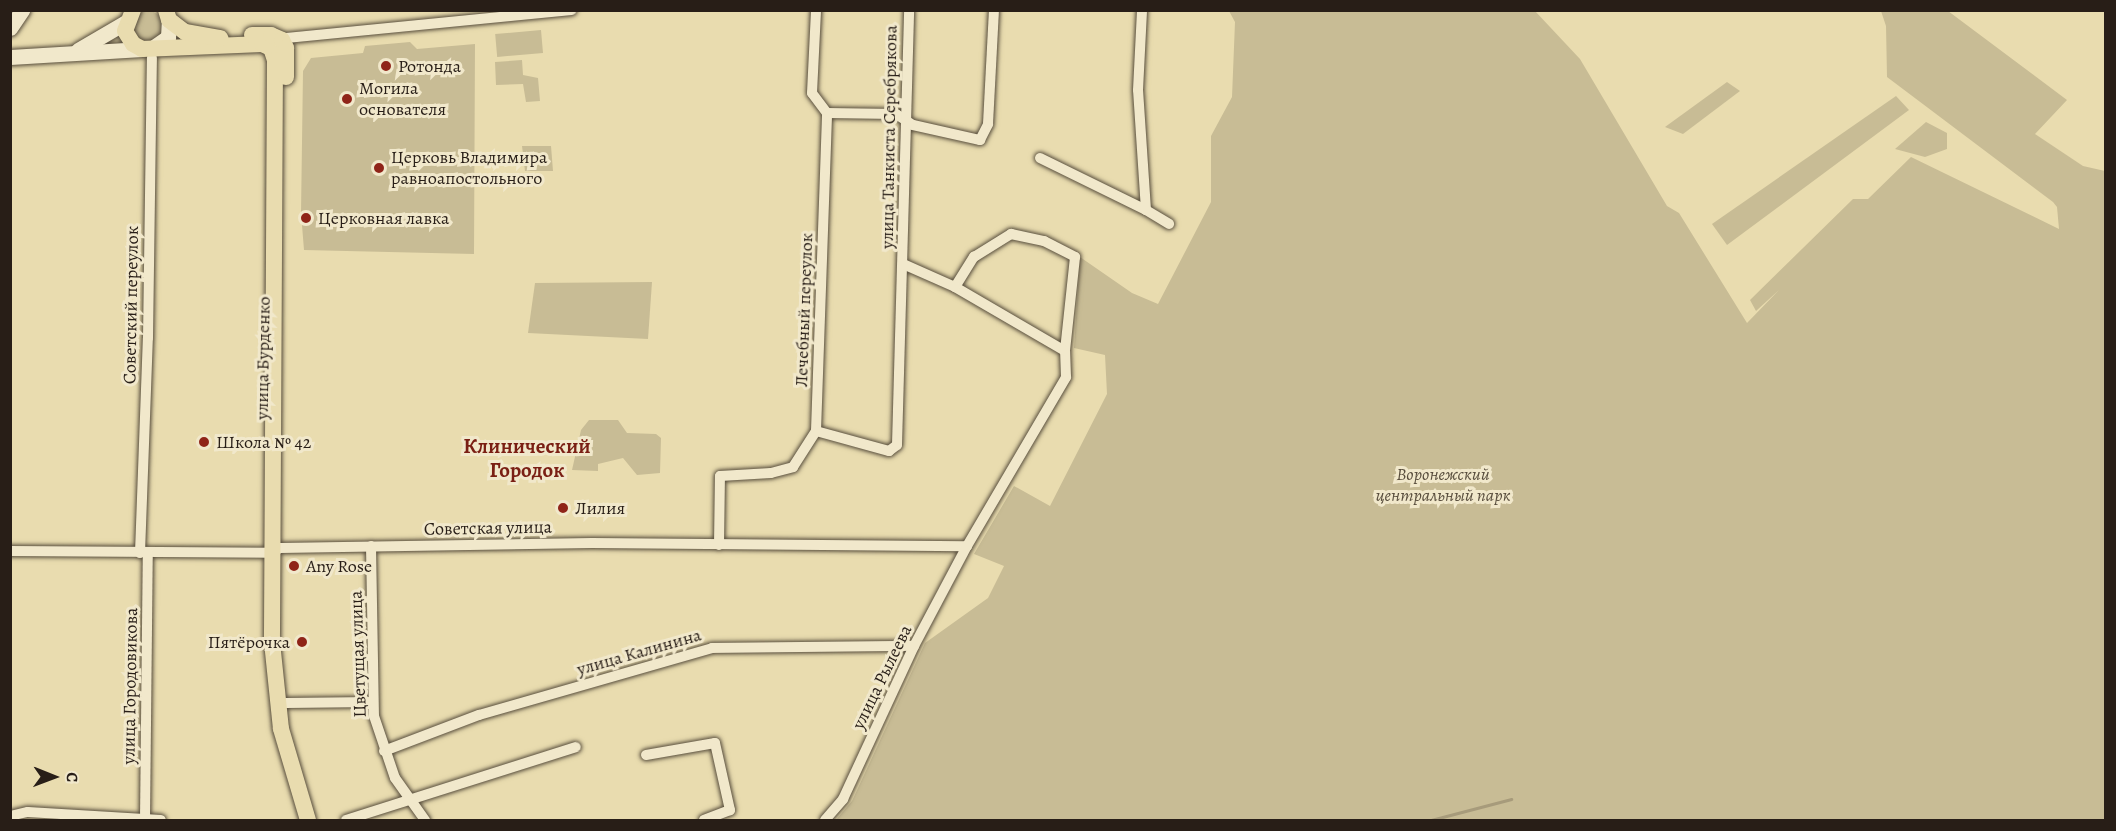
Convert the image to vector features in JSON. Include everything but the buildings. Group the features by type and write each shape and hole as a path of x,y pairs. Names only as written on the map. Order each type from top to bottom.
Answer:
{"main road":[{"path":"10,28 22,10"},
{"path":"166,13 200,38 264,34 272,41"},
{"path":"148,52 168,37 166,13"},
{"path":"129,16 128,38 148,52"},
{"path":"76,51 129,16"},
{"path":"10,57 76,51 148,52 272,41"},
{"name":"улица Бурденко","path":"272,41 275,66 274,685 281,729 308,820"},
{"name":"улица Бурденко","path":"275,550 286,703 317,820"}],"street":[{"path":"272,41 572,10"},
{"path":"816,10 812,93 827,113 896,114 907,120 980,140 988,124 994,10"},
{"name":"улица Танкиста Серебрякова","path":"816,431 895,450 903,264 909,10"},
{"path":"1142,10 1138,90 1146,210"},
{"name":"Советский переулок","path":"144,553 148,338 148,52"},
{"name":"Лечебный переулок","path":"816,431 827,113"},
{"path":"1040,158 1146,210 1169,224"},
{"path":"955,287 974,256 1011,234 1044,241 1075,257 1065,351 1066,376 967,546"},
{"name":"улица Танкиста Серебрякова","path":"903,264 955,287 1065,351"},
{"path":"719,545 720,476 771,473 792,467 816,431"},
{"name":"Советская улица","path":"10,551 144,553 371,546 967,546"},
{"name":"Цветущая улица","path":"371,546 373,702 384,751 395,778 425,820"},
{"name":"улица Рылеева","path":"825,820 843,799 914,646 967,546"},
{"name":"улица Городовикова","path":"144,553 145,819"},
{"name":"улица Калинина","path":"384,751 479,715 712,648 914,646"},
{"path":"286,703 373,702"},
{"path":"646,755 715,743 729,810 704,820"},
{"path":"346,820 576,747"},
{"path":"10,816 28,812 161,820"}],"green space":[{"path":"148,11 159,15 163,26 159,37 148,41 137,37 133,26 137,15"},
{"name":"Воронежский центральный парк","path":"1229,11 1535,11 1580,59 1667,206 1679,213 1747,323 1779,290 1756,311 1750,300 1853,199 1868,199 1911,157 2059,229 2057,207 2053,202 1887,77 1886,26 1881,11 1948,11 2067,100 2035,134 2083,166 2105,171 2105,820 836,820 852,801 925,643 988,598 1004,566 974,554 1014,486 1050,506 1107,394 1105,355 1074,348 1080,257 1132,293 1158,304 1211,202 1211,136 1232,97 1235,22"},
{"path":"541,30 543,53 497,57 495,34"},
{"path":"410,42 417,49 475,44 474,254 304,250 301,213 303,71 311,58 363,53 365,46"},
{"path":"522,60 523,75 538,78 540,101 526,102 523,84 496,85 495,62"},
{"path":"1727,82 1740,91 1683,134 1665,127"},
{"path":"1896,96 1909,110 1727,245 1712,224"},
{"path":"1926,122 1947,133 1947,149 1925,157 1895,149"},
{"path":"522,146 551,146 553,171 525,171"},
{"path":"652,282 648,339 528,333 535,283"},
{"path":"589,420 618,420 627,433 656,434 661,438 660,473 637,475 623,458 598,464 598,471 572,470 581,430"}],"waterway":[{"path":"1431,820 1511,799"}],"place":[{"name":"Ротонда","path":"386,66"},
{"name":"Могила основателя","path":"347,99"},
{"name":"Церковь Владимира равноапостольного","path":"379,168"},
{"name":"Церковная лавка","path":"306,218"},
{"name":"Школа № 42","path":"204,442"},
{"name":"Лилия","path":"563,508"},
{"name":"Any Rose","path":"294,566"},
{"name":"Пятёрочка","path":"302,642"}],"district":[{"name":"Клинический Городок","path":"527,458"}]}
